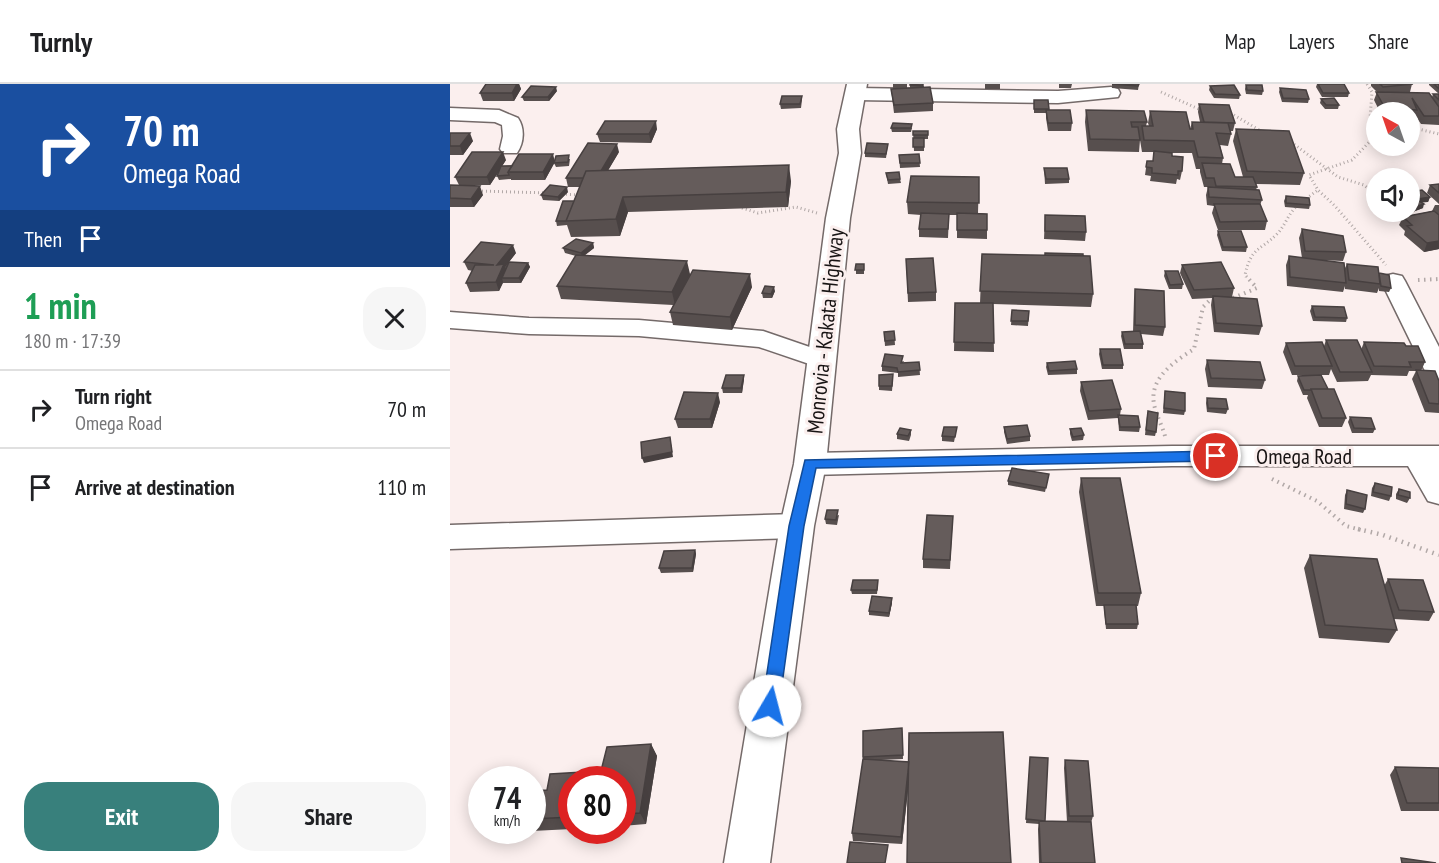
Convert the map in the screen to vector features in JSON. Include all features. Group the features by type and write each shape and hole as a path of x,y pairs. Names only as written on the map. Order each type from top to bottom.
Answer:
{"highway":[{"name":"Monrovia - Kakata Highway","path":"747,863 796,526 810,464 838,218 850,153 848,129 856,89"}],"street":[{"path":"856,89 1058,97 1111,93"},
{"path":"450,114 499,116 511,122 513,136 510,149"},
{"path":"1393,281 1439,374"},
{"path":"450,320 529,326 639,328 764,339 821,360"},
{"name":"Omega Road","path":"810,464 1172,456 1428,456"},
{"path":"1428,456 1439,493"},
{"path":"450,537 796,526"}],"path":[{"path":"1367,84 1372,92 1371,102"},
{"path":"1161,92 1201,110 1211,110"},
{"path":"1221,111 1231,111 1247,124 1269,135"},
{"path":"1420,129 1439,134"},
{"path":"1292,142 1338,177 1366,187"},
{"path":"1366,145 1352,160 1309,175 1318,190 1335,206 1389,268 1393,281"},
{"path":"1172,456 1153,400 1158,378 1173,363 1194,349 1203,307 1212,298 1235,298 1257,288 1245,275 1251,255 1260,244 1278,233 1290,212 1318,190"},
{"path":"474,191 549,193"},
{"path":"560,194 590,195"},
{"path":"736,206 758,213 796,207 838,218"},
{"path":"1262,475 1291,486 1317,501 1346,526 1383,535 1439,555"}],"building":[{"path":"486,84 517,84 512,93 480,93"},
{"path":"1112,84 1139,84 1138,86"},
{"path":"1318,84 1344,84 1349,93 1323,93"},
{"path":"1380,84 1413,84 1383,87"},
{"path":"1234,85 1240,95 1215,94 1210,86"},
{"path":"1246,85 1262,85 1263,91 1247,90"},
{"path":"531,86 556,87 548,97 522,97"},
{"path":"930,87 933,103 894,105 891,89"},
{"path":"1280,88 1306,90 1309,99 1283,98"},
{"path":"1376,92 1429,93 1439,107 1439,116 1424,116 1420,110 1420,102 1415,102 1412,98 1414,102 1382,102"},
{"path":"782,96 802,96 800,104 780,104"},
{"path":"1334,98 1339,105 1326,105 1321,99"},
{"path":"1034,100 1048,100 1049,109 1034,109"},
{"path":"1199,104 1229,105 1235,123 1204,122"},
{"path":"1046,110 1070,110 1072,123 1048,123"},
{"path":"1086,110 1144,111 1147,122 1131,122 1132,127 1138,127 1140,140 1090,139"},
{"path":"1150,111 1186,112 1190,129 1193,129 1192,122 1228,123 1231,134 1216,133 1223,158 1198,157 1194,141 1144,140 1142,126 1153,126"},
{"path":"605,121 656,121 649,134 597,134"},
{"path":"893,123 912,124 911,128 891,128"},
{"path":"1236,129 1289,131 1304,173 1247,171"},
{"path":"913,131 928,131 928,135 913,135"},
{"path":"450,133 470,133 460,146 450,146"},
{"path":"913,138 924,138 924,147 913,147"},
{"path":"588,143 617,144 601,171 586,171 583,178 566,178"},
{"path":"867,143 888,144 886,154 865,153"},
{"path":"1154,151 1183,157 1182,171 1178,171 1178,175 1152,173 1152,168 1146,167 1147,161 1153,161"},
{"path":"472,152 503,152 487,177 455,177"},
{"path":"519,154 553,154 543,172 508,172"},
{"path":"919,154 920,163 900,163 899,155"},
{"path":"569,155 568,162 554,163 556,156"},
{"path":"1202,163 1230,164 1235,177 1253,177 1257,187 1216,186 1214,178 1206,178"},
{"path":"789,165 786,192 623,197 616,219 566,221 586,171"},
{"path":"501,166 512,166 508,172 509,175 497,176"},
{"path":"1044,168 1067,168 1069,179 1046,179"},
{"path":"899,172 900,179 888,180 886,173"},
{"path":"911,176 979,177 979,203 907,202"},
{"path":"1439,184 1439,193 1430,185"},
{"path":"450,185 480,186 471,199 450,198"},
{"path":"550,185 567,187 558,197 541,195"},
{"path":"1208,187 1259,190 1262,200 1209,197"},
{"path":"1420,190 1422,190 1430,197 1420,199"},
{"path":"1286,196 1309,198 1310,205 1286,203"},
{"path":"563,201 574,201 566,221 556,221"},
{"path":"1214,204 1260,204 1267,221 1220,222"},
{"path":"1434,211 1439,215 1439,241 1427,243 1407,226 1412,225 1409,222 1420,222 1420,214"},
{"path":"921,213 949,214 948,229 919,229"},
{"path":"957,213 987,214 987,230 957,230"},
{"path":"1045,215 1085,216 1086,232 1045,231"},
{"path":"1302,229 1343,236 1346,252 1305,251"},
{"path":"1218,231 1241,231 1247,247 1223,247"},
{"path":"576,239 593,243 581,253 563,248"},
{"path":"481,242 513,245 497,265 504,264 496,282 466,283 475,265 494,265 464,262"},
{"path":"1045,253 1083,254 1083,256 1045,255"},
{"path":"982,254 1090,256 1093,294 980,291"},
{"path":"576,255 687,261 672,292 557,286"},
{"path":"1289,256 1344,263 1346,283 1290,277"},
{"path":"933,258 936,292 908,293 906,259"},
{"path":"509,262 528,263 519,278 502,278"},
{"path":"1221,262 1234,288 1194,290 1182,265"},
{"path":"856,264 864,264 864,270 855,270"},
{"path":"1347,264 1378,267 1380,284 1349,280"},
{"path":"693,270 750,274 730,317 670,312"},
{"path":"1165,271 1178,271 1183,284 1170,285"},
{"path":"1379,273 1389,275 1391,288 1381,286"},
{"path":"765,286 774,287 771,294 762,293"},
{"path":"1135,289 1164,291 1165,327 1135,325"},
{"path":"1213,296 1257,299 1262,326 1216,323"},
{"path":"955,303 993,303 994,343 954,342"},
{"path":"1312,306 1344,307 1347,318 1315,317"},
{"path":"1012,310 1029,311 1028,321 1011,321"},
{"path":"894,331 895,340 885,341 884,332"},
{"path":"1140,331 1143,344 1125,344 1122,332"},
{"path":"1326,340 1357,340 1372,372 1340,372"},
{"path":"1322,342 1332,366 1295,366 1286,343"},
{"path":"1364,342 1404,343 1406,346 1418,346 1425,362 1409,362 1411,367 1374,366"},
{"path":"1100,349 1120,349 1123,365 1103,365"},
{"path":"885,354 903,356 901,363 919,362 920,370 898,372 897,368 882,366"},
{"path":"1207,360 1260,362 1265,380 1211,378"},
{"path":"1075,361 1077,369 1049,371 1047,363"},
{"path":"1416,370 1435,371 1439,381 1439,404 1429,403"},
{"path":"893,374 892,386 879,386 879,375"},
{"path":"726,375 744,375 741,388 722,388"},
{"path":"1321,375 1328,389 1304,390 1298,376"},
{"path":"1112,380 1121,409 1089,411 1081,382"},
{"path":"1311,389 1334,389 1346,418 1322,418"},
{"path":"1165,391 1185,393 1185,411 1164,408"},
{"path":"684,392 718,393 710,419 675,419"},
{"path":"1207,398 1226,399 1228,409 1208,408"},
{"path":"1148,411 1158,413 1156,432 1146,430"},
{"path":"1118,415 1138,416 1140,427 1120,427"},
{"path":"1350,417 1371,418 1375,429 1354,428"},
{"path":"1027,425 1030,436 1007,439 1004,427"},
{"path":"944,427 957,427 955,437 942,436"},
{"path":"900,428 911,430 908,436 897,434"},
{"path":"1081,428 1084,435 1073,437 1070,429"},
{"path":"670,437 672,452 642,458 641,442"},
{"path":"1012,468 1049,474 1046,488 1008,481"},
{"path":"1081,478 1120,478 1141,593 1098,593"},
{"path":"1375,483 1392,487 1391,496 1373,492"},
{"path":"1399,489 1410,492 1410,498 1398,495"},
{"path":"1347,490 1367,495 1365,509 1346,504"},
{"path":"827,510 838,510 836,520 825,519"},
{"path":"927,515 953,516 950,560 923,559"},
{"path":"695,550 692,568 659,568 664,551"},
{"path":"1310,555 1377,559 1397,630 1325,625"},
{"path":"1388,579 1423,580 1434,612 1399,610"},
{"path":"853,580 878,580 877,590 851,590"},
{"path":"872,596 892,598 889,613 869,611"},
{"path":"1104,605 1136,605 1138,624 1106,624"},
{"path":"902,728 903,755 863,757 863,731"},
{"path":"1003,732 1011,863 907,863 909,733"},
{"path":"651,744 640,813 636,813 636,766 602,766 607,747"},
{"path":"1030,757 1048,758 1045,821 1026,819"},
{"path":"863,759 909,762 901,837 852,833"},
{"path":"1065,760 1088,761 1093,816 1069,816"},
{"path":"1395,767 1439,768 1439,803 1407,803"},
{"path":"550,774 558,774 558,818 546,818 546,790"},
{"path":"1039,821 1091,822 1095,863 1041,863"},
{"path":"850,842 888,845 885,863 847,863"},
{"path":"1401,858 1436,863 1402,863"}],"route":[{"path":"770,706 796,526 810,464 1216,456"}]}
